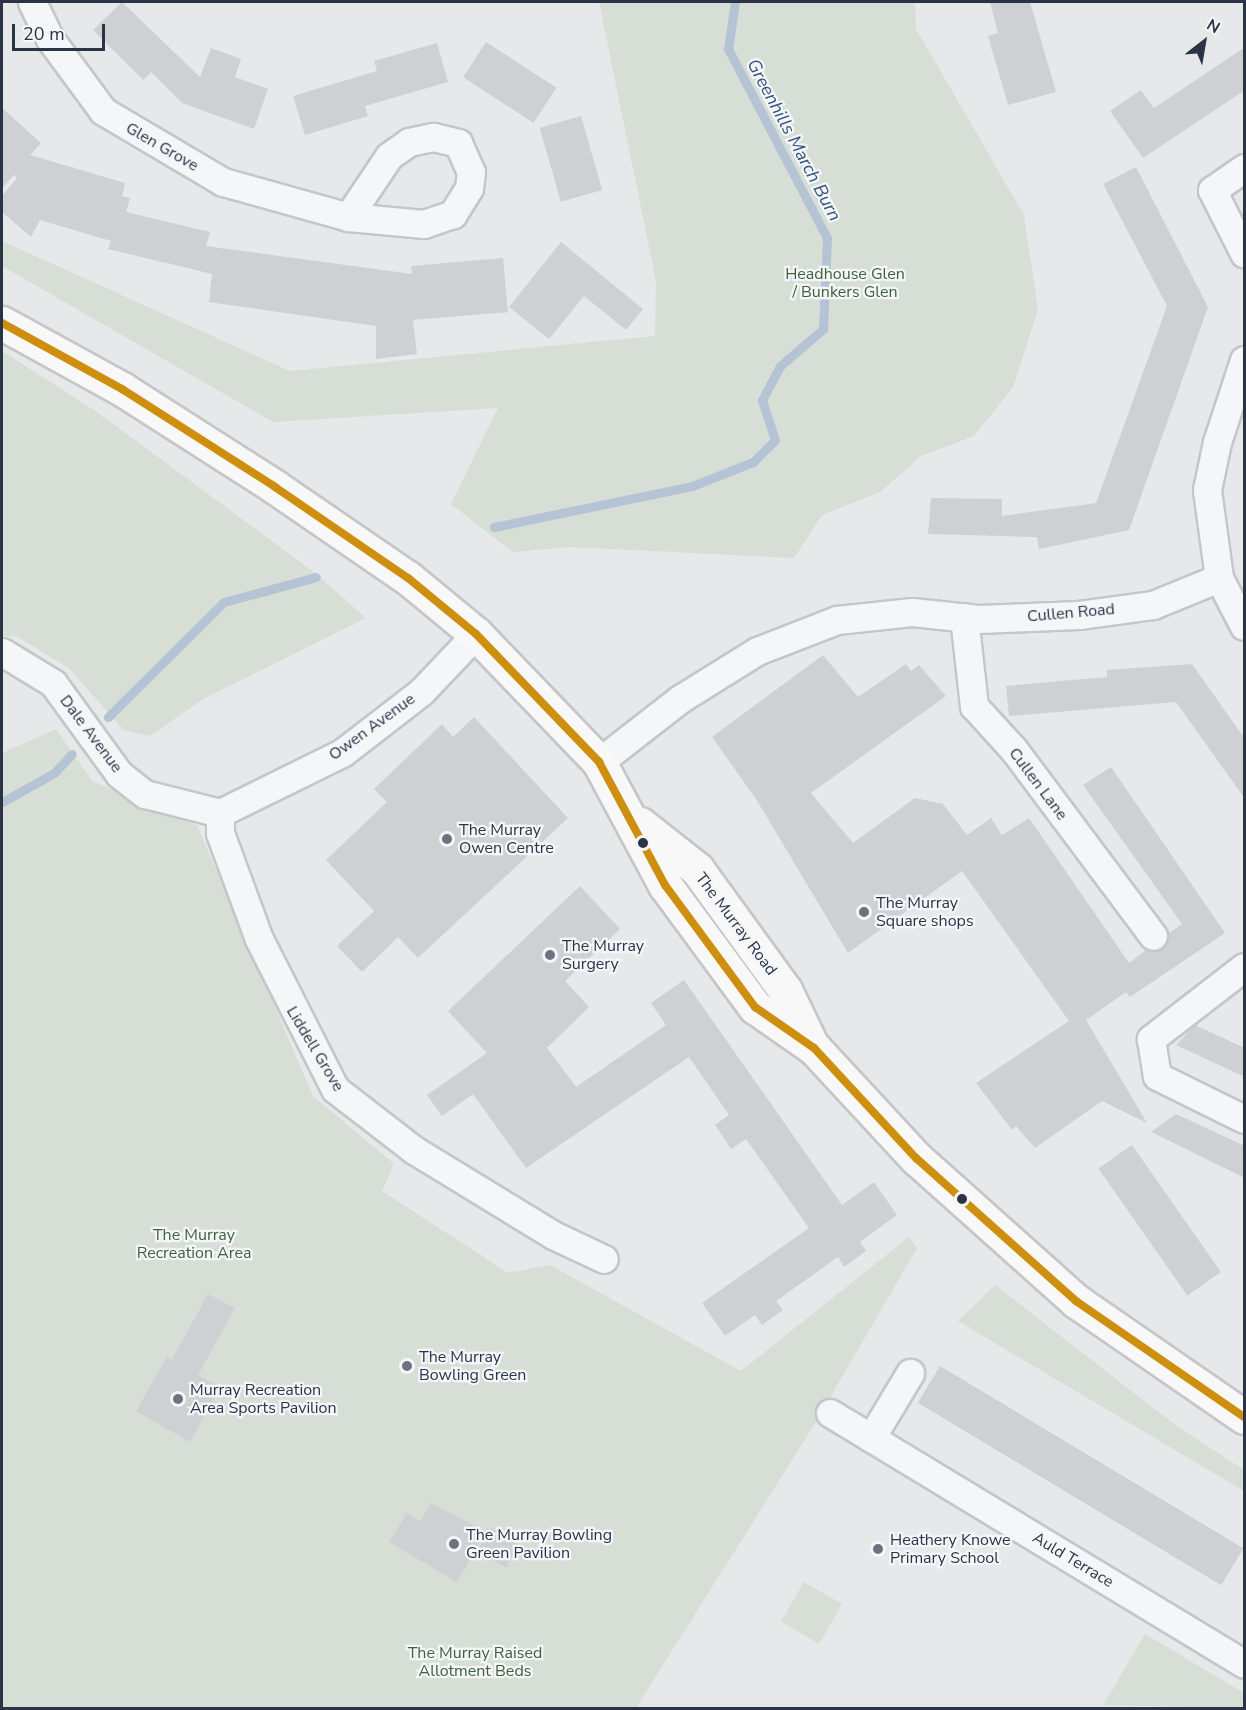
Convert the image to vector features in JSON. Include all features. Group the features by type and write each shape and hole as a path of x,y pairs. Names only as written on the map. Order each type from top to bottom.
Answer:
{"street":[{"name":"Glen Grove","path":"32,2 50,39 103,111 223,182 348,218"},
{"path":"1245,168 1212,190 1245,253"},
{"name":"The Murray Road","path":"2,323 122,389 360,545 401,573 476,634 599,762 634,819 697,870 785,990 814,1048 916,1158 1076,1301 1245,1417"},
{"path":"1245,360 1216,442 1206,490 1219,578 1245,626"},
{"name":"Cullen Road","path":"599,762 708,670 837,620 912,612 964,617 1079,615 1153,605 1219,578"},
{"name":"Cullen Lane","path":"964,617 974,706 1014,750 1153,936"},
{"name":"Owen Avenue","path":"220,813 342,753 421,692 476,634"},
{"name":"Dale Avenue","path":"2,652 53,683 119,774 145,794 220,813"},
{"name":"Liddell Grove","path":"220,813 220,833 259,939 335,1089 414,1150 544,1230 604,1259"},
{"path":"1245,967 1151,1039 1157,1076 1245,1119"},
{"path":"871,1438 910,1373"},
{"name":"Auld Terrace","path":"830,1413 1245,1664"}],"green space":[{"name":"Headhouse Glen / Bunkers Glen","path":"599,2 915,2 916,29 1024,215 1038,310 1013,387 974,436 921,456 880,492 822,515 794,558 569,547 513,552 451,504 498,408 273,422 2,266 2,241 290,371 655,336 656,281"},
{"path":"2,351 97,412 311,570 366,618 203,699 150,736 123,730 70,669 18,637 2,636"},
{"name":"The Murray Recreation Area","path":"56,729 92,781 197,825 313,1096 394,1164 382,1191 508,1273 550,1265 741,1371 909,1237 917,1248 814,1425 636,1708 2,1708 2,753"},
{"path":"995,1285 1170,1421 1244,1470 1244,1491 958,1321"},
{"path":"804,1582 842,1604 819,1644 781,1622"},
{"path":"1145,1634 1244,1693 1244,1708 1103,1705"}],"building":[{"path":"122,2 200,77 211,48 241,59 235,77 268,89 254,129 182,103 151,72 143,80 93,30"},
{"path":"990,2 1030,2 1056,92 1008,105 988,36 998,33"},
{"path":"486,42 556,88 534,123 463,77"},
{"path":"437,43 448,82 365,106 368,116 305,135 293,96 377,71 374,61"},
{"path":"1245,47 1245,90 1143,158 1110,111 1141,90 1154,108"},
{"path":"2,108 41,143 30,155 125,183 122,196 130,198 126,212 210,232 206,246 412,274 411,266 503,258 508,312 413,320 417,354 376,359 376,326 209,302 212,274 108,249 111,241 40,220 31,237 2,212 2,196 17,178 14,175 2,188"},
{"path":"581,116 602,190 561,202 540,128"},
{"path":"1136,167 1208,307 1129,530 1039,549 1037,537 928,534 931,498 1002,499 1002,516 1096,503 1167,306 1103,184"},
{"path":"561,242 643,309 626,330 584,296 549,339 509,307"},
{"name":"The Murray Square shops","path":"823,655 858,697 906,664 911,671 919,665 946,696 811,793 853,843 915,798 943,804 967,835 991,818 1002,835 1029,818 1129,963 1146,950 1162,949 1168,934 1182,924 1083,785 1111,767 1225,933 1130,997 1126,992 1086,1020 1147,1123 1102,1101 1035,1148 1016,1126 1012,1130 976,1083 1069,1021 962,871 848,953 756,799 712,737"},
{"path":"1192,664 1245,739 1245,799 1176,702 1009,716 1006,686 1107,677 1107,670"},
{"name":"The Murray Owen Centre","path":"474,717 568,818 418,958 398,937 362,972 337,946 374,911 326,860 387,802 374,789 442,724 453,737"},
{"path":"580,886 620,929 565,981 589,1007 547,1048 576,1087 666,1025 651,1003 684,980 842,1205 874,1182 897,1215 860,1242 866,1251 844,1267 838,1257 776,1301 783,1310 762,1325 755,1315 725,1336 702,1303 809,1228 746,1139 731,1149 715,1125 729,1115 689,1057 526,1168 473,1094 442,1116 427,1095 487,1053 448,1011"},
{"path":"1195,1025 1245,1048 1245,1077 1176,1045"},
{"path":"1176,1114 1245,1146 1245,1178 1151,1132"},
{"path":"1132,1145 1221,1272 1187,1295 1098,1169"},
{"name":"Murray Recreation Area Sports Pavilion","path":"208,1294 235,1308 198,1375 220,1387 190,1442 136,1411 167,1357 172,1360"},
{"path":"940,1366 1243,1548 1221,1585 918,1403"},
{"name":"The Murray Bowling Green Pavilion","path":"431,1503 486,1532 457,1582 389,1542 407,1513 420,1521"},
{"path":"491,1528 519,1545 506,1567 478,1550"}],"waterway":[{"name":"Greenhills March Burn","path":"494,527 692,486 753,462 775,440 762,400 780,366 823,329 827,238 728,49 735,2"},
{"name":"Greenhills March Burn","path":"108,717 224,602 316,577"},
{"name":"Greenhills March Burn","path":"2,802 54,773 72,754"}],"transit line":[{"path":"2,323 122,389 275,487 408,578 476,634 599,762 665,885 755,1007 814,1048 916,1158 1076,1301 1244,1417"}],"place":[{"name":"The Murray Owen Centre","path":"447,839"},
{"name":"The Murray Square shops","path":"864,912"},
{"name":"The Murray Surgery","path":"550,955"},
{"name":"The Murray Bowling Green","path":"407,1366"},
{"name":"Murray Recreation Area Sports Pavilion","path":"178,1399"},
{"name":"The Murray Bowling Green Pavilion","path":"454,1544"},
{"name":"Heathery Knowe Primary School","path":"878,1549"}],"park label":[{"name":"The Murray Raised Allotment Beds","path":"475,1662"}]}
